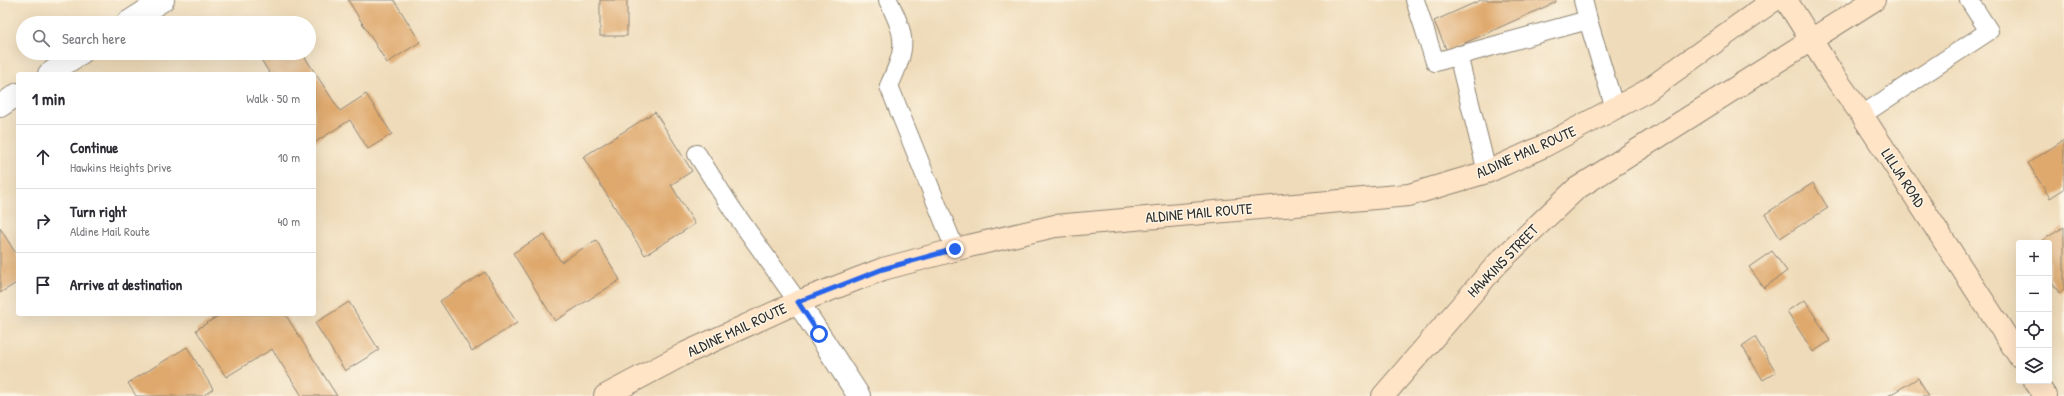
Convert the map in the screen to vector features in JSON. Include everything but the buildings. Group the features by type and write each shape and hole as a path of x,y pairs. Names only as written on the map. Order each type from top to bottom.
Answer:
{"main road":[{"name":"ALDINE MAIL ROUTE","path":"605,396 686,353 798,302 883,269 955,249 1055,226 1409,195 1487,172 1544,146 1644,92 1774,0"},
{"name":"LILLJA ROAD","path":"1786,0 1834,76 1862,115 2016,351"},
{"path":"1812,39 1874,0"},
{"name":"HAWKINS STREET","path":"1383,396 1504,258 1576,189 1754,78 1812,39"},
{"path":"2037,384 2045,396"}],"street":[{"path":"138,16 163,0"},
{"path":"52,72 70,60"},
{"path":"0,106 16,95"},
{"path":"798,302 859,396"}],"lane":[{"path":"888,0 900,26 904,44 898,66 889,86 955,249"},
{"path":"1415,0 1435,62 1588,20"},
{"path":"1583,0 1615,109"},
{"path":"1862,115 1989,31 1969,0"},
{"path":"1458,56 1487,172"},
{"path":"697,154 732,209 798,302"}],"route":[{"path":"819,334 798,302 883,269 955,249"}]}
